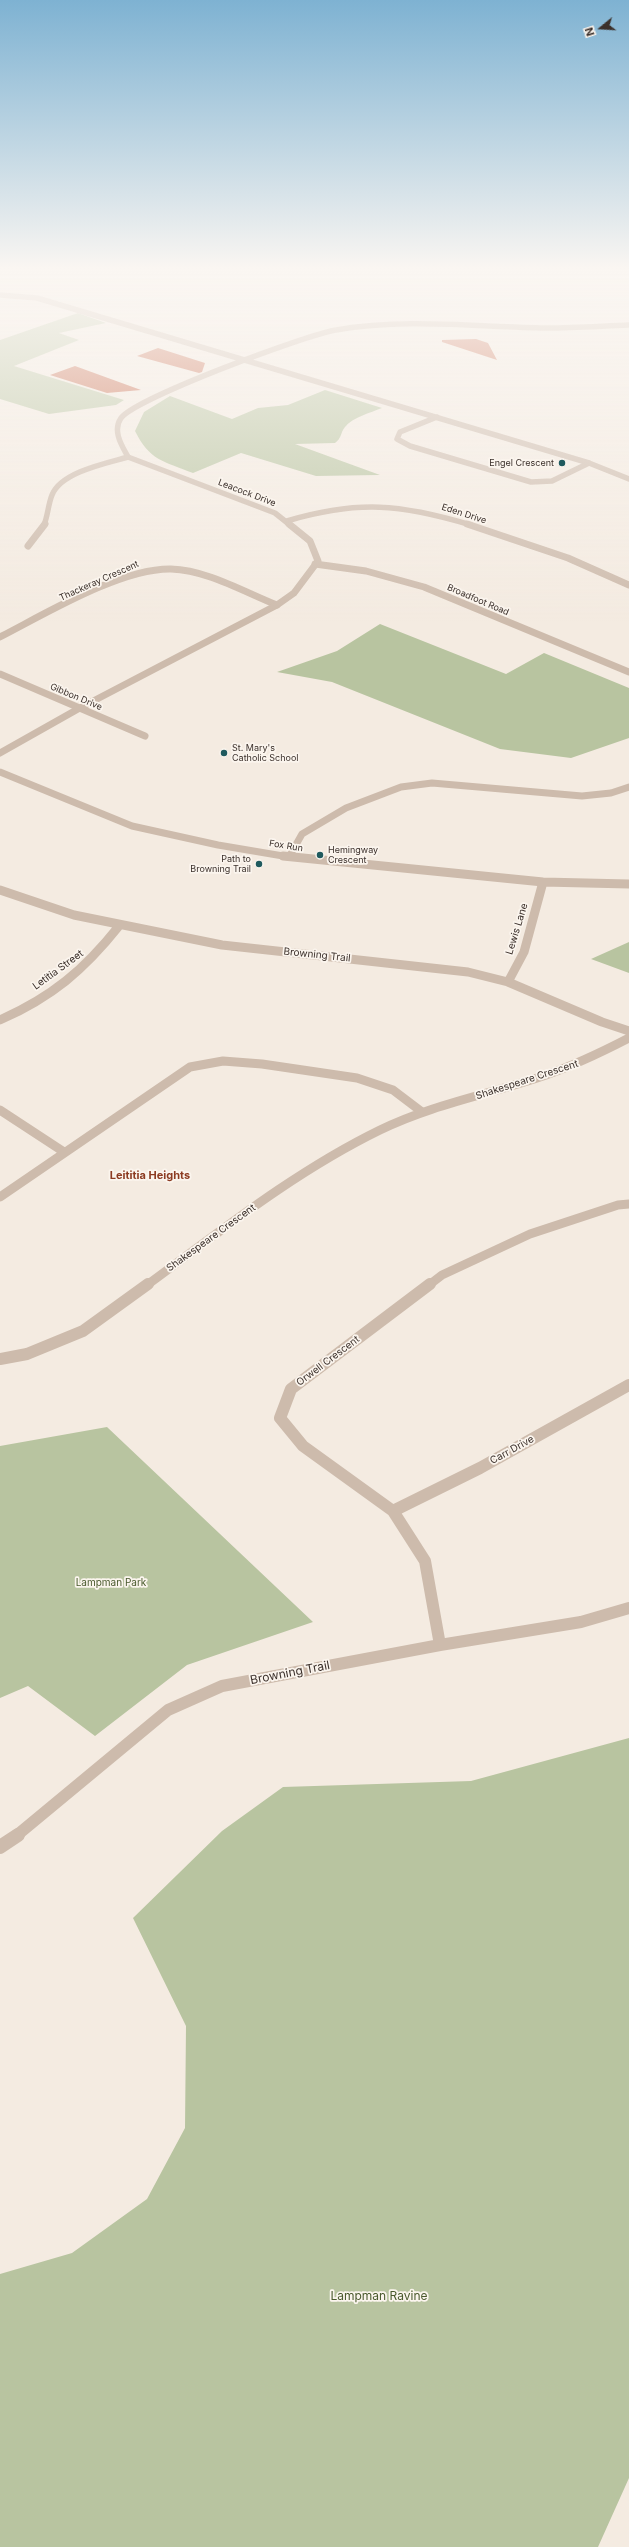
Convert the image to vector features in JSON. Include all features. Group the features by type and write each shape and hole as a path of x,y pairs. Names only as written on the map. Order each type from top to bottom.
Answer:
{"street":[{"path":"28,546 42,532 48,518 52,493 60,484 74,475 128,457 117,438 120,419 131,409 180,386"},
{"path":"334,386 589,462 629,479"},
{"path":"438,417 400,432 397,439 410,446 530,482 552,481 589,462"},
{"name":"Leacock Drive","path":"128,457 275,513 287,521 310,541 318,561 316,564"},
{"name":"Eden Drive","path":"287,521 314,511 339,506 369,504 403,506 434,513 573,559 629,585"},
{"path":"0,753 30,738 78,709 277,605 294,593 316,564"},
{"name":"Broadfoot Road","path":"316,564 373,573 424,587 629,672"},
{"name":"Thackeray Crescent","path":"0,637 95,591 147,570 172,569 196,575 277,605"},
{"name":"Gibbon Drive","path":"0,674 78,709 145,736"},
{"name":"Fox Run","path":"0,772 132,826 218,845 289,857 543,882 629,884"},
{"path":"289,857 302,834 346,808 401,787 432,784 582,796 611,793 629,787"},
{"name":"Lewis Lane","path":"508,982 524,952 543,882"},
{"name":"Browning Trail","path":"0,890 74,915 119,926 222,945 468,972 508,982 602,1022 629,1031"},
{"name":"Letitia Street","path":"0,1020 15,1014 72,976 94,958 119,926"},
{"name":"Shakespeare Crescent","path":"0,1359 27,1354 83,1332 285,1184 380,1130 422,1112 546,1075 584,1061 629,1038"},
{"path":"0,1197 190,1067 223,1061 262,1064 357,1078 393,1090 422,1112"},
{"path":"0,1110 64,1152"},
{"name":"Orwell Crescent","path":"440,1645 425,1562 393,1511 303,1446 280,1418 291,1389 442,1275 530,1234 618,1205 629,1204"},
{"name":"Carr Drive","path":"393,1511 480,1468 629,1385"},
{"name":"Browning Trail","path":"0,1847 23,1832 168,1710 222,1686 440,1645 581,1622 629,1608"}],"green space":[{"path":"0,386 78,386 124,400 116,405 49,414 0,399"},
{"path":"325,390 382,408 352,421 343,429 339,439 335,443 295,444 380,475 316,476 241,453 193,473 158,459 146,449 135,431 144,412 170,396 232,419 258,408 288,405"},
{"path":"380,624 506,674 544,653 629,688 629,738 571,758 500,749 332,682 277,672 337,651"},
{"path":"629,942 629,973 591,959"},
{"name":"Lampman Park","path":"107,1427 313,1622 187,1665 95,1736 28,1686 0,1698 0,1446"},
{"name":"Lampman Ravine","path":"629,1738 629,2478 598,2547 0,2547 0,2274 72,2253 147,2199 185,2128 186,2026 133,1918 222,1831 283,1787 471,1781"}],"building":[{"path":"84,386 130,386 141,390 107,393"}],"place":[{"name":"Engel Crescent","path":"562,463"},
{"name":"St. Mary's Catholic School","path":"224,753"},
{"name":"Hemingway Crescent","path":"320,855"},
{"name":"Path to Browning Trail","path":"259,864"}],"district":[{"name":"Leititia Heights","path":"150,1176"}]}
